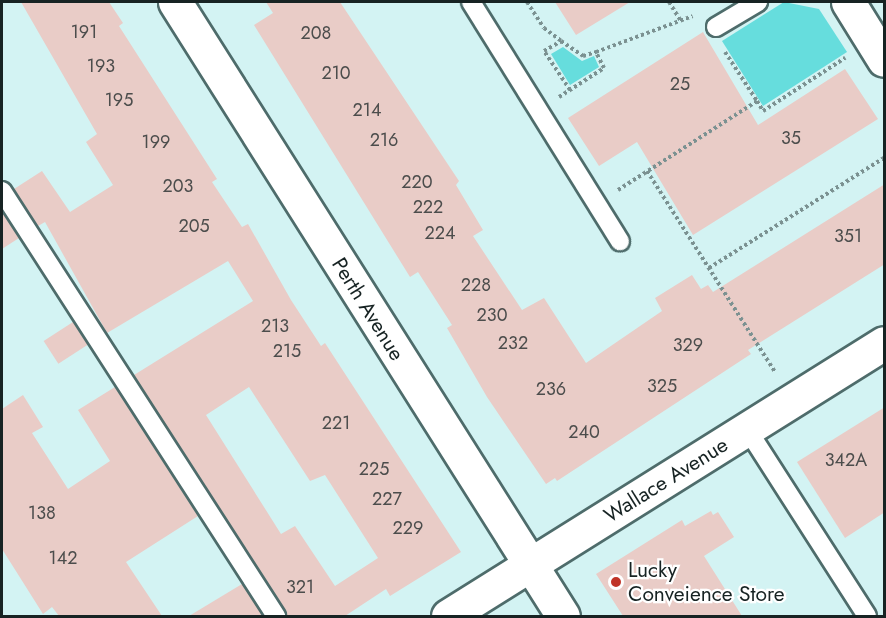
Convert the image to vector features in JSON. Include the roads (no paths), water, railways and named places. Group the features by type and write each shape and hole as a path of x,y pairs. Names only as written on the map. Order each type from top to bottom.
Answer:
{"street":[{"name":"Perth Avenue","path":"175,2 563,616"},
{"path":"848,2 869,56"},
{"name":"Wallace Avenue","path":"448,616 885,343"}],"lane":[{"path":"471,2 620,241"},
{"path":"718,35 758,2"},
{"path":"2,191 276,616"},
{"path":"747,429 867,616"}],"place":[{"name":"Lucky Conveience Store","path":"616,582"}]}
